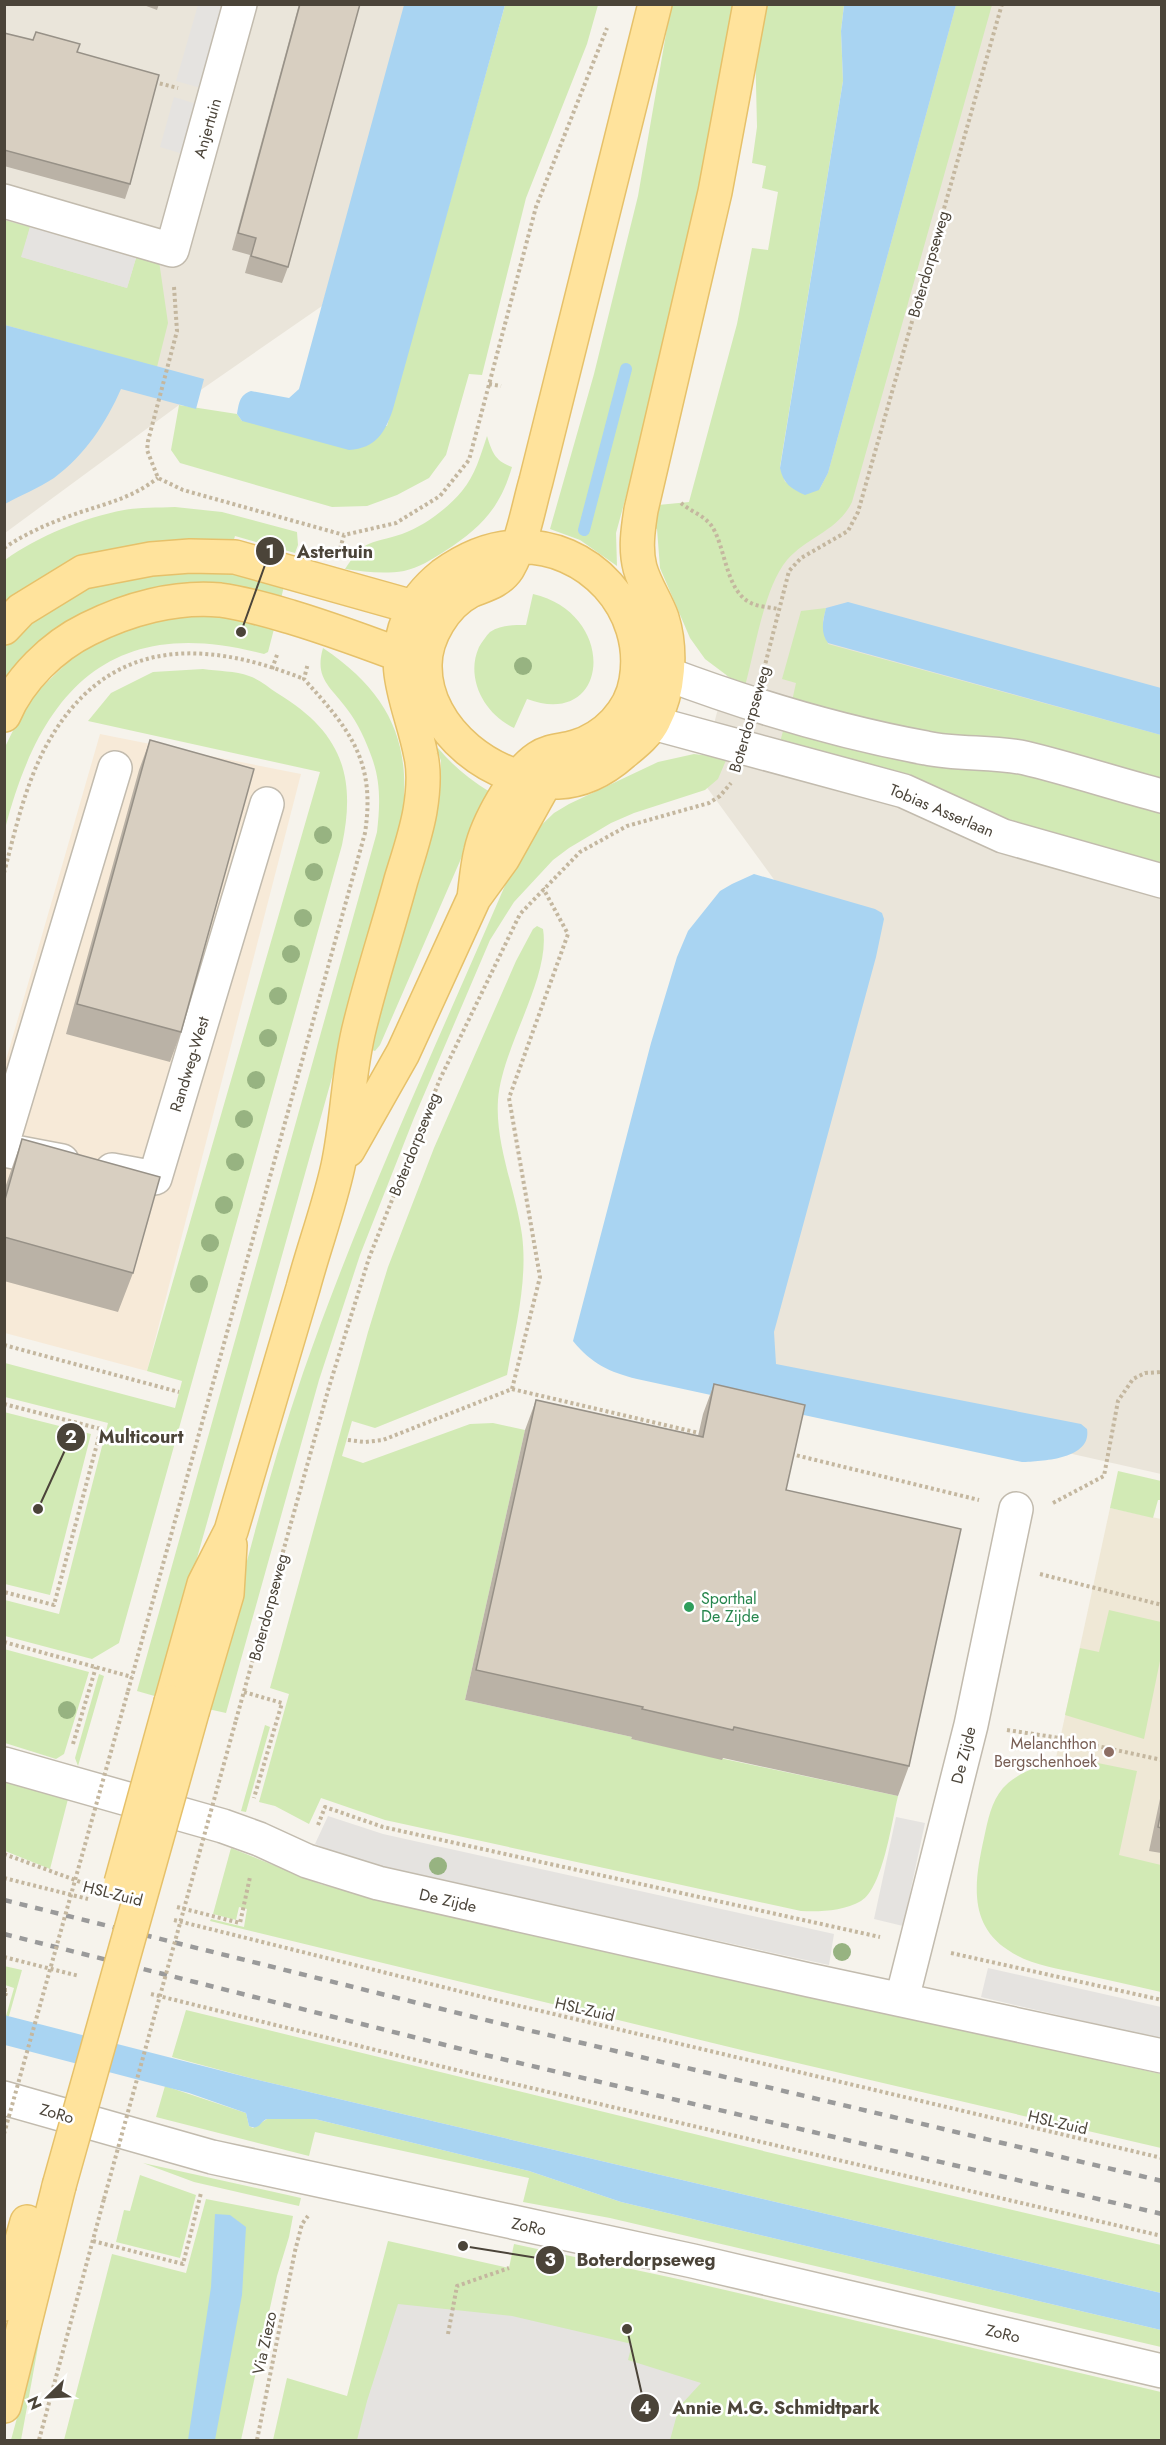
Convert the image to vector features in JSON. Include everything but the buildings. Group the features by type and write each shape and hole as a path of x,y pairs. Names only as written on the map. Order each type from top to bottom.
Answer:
{"main road":[{"path":"4,2406 49,2183 182,1706 227,1594 231,1531 338,1167 359,1028 418,825 423,761 404,697 412,660 455,600 499,579 508,567 516,547 536,481 656,4"},
{"path":"338,1167 403,1053 474,898 503,858 540,756 552,751 573,748 610,728 624,712 634,690 652,669 663,620 640,568 637,549 641,510 715,192 750,4"},
{"path":"516,547 548,550 564,556 603,578 621,600 629,616 634,635 652,669 659,709 653,723 635,744 601,769 573,780 532,779 499,770 480,760 462,745 446,726 434,704 427,684 412,660 402,634 413,607 435,581 452,569 478,556 516,547"},
{"path":"4,628 21,610 83,572 151,559 190,556 235,557 413,607"},
{"path":"4,715 12,697 43,661 69,638 111,617 161,603 219,600 259,607 317,625 412,660"},
{"path":"4,2304 49,2183"}],"street":[{"name":"Anjertuin","path":"172,250 216,99 240,4"},
{"path":"4,201 172,250"},
{"path":"652,669 754,705 920,747 1024,758 1161,796"},
{"name":"Tobias Asserlaan","path":"653,723 904,791 1002,836 1161,880"},
{"path":"4,1138 116,768"},
{"name":"Randweg-West","path":"4,1150 155,1178 267,804"},
{"name":"De Zijde","path":"902,1999 971,1725 1016,1509"},
{"name":"De Zijde","path":"4,1764 224,1826 308,1861 378,1883 1161,2056"},
{"name":"ZoRo","path":"4,2098 212,2157 716,2266 1161,2371"}],"path":[{"name":"Boterdorpseweg","path":"754,705 789,571 801,558 848,531 858,512 1002,4"},
{"path":"172,250 177,331 147,450 158,478 183,490 344,535 396,523 440,496 469,460 536,207 609,21"},
{"path":"151,81 216,99"},
{"path":"489,384 501,386"},
{"path":"4,548 55,521 139,492 158,478"},
{"path":"675,499 702,516 710,524 720,542 730,574 742,597 751,603 778,609"},
{"path":"330,584 344,535"},
{"path":"304,679 317,625"},
{"path":"4,873 26,796 45,749 60,723 77,701 106,676 144,660 164,654 207,653 248,661 304,679 340,720 361,757 368,789 369,808 365,833 4,2134"},
{"name":"Boterdorpseweg","path":"39,2440 329,1387 362,1279 384,1217 440,1079 520,914 543,888 580,852 627,826 694,808 720,796 732,780 744,747"},
{"path":"512,1389 540,1278 509,1098 568,934 543,888"},
{"path":"4,1345 179,1392"},
{"path":"790,1454 1016,1509 1046,1506 1104,1476 1118,1401 1133,1379 1145,1373 1161,1372"},
{"path":"348,1440 365,1442 383,1440 512,1389 699,1433"},
{"path":"4,1404 101,1429 54,1605 4,1592"},
{"path":"1004,1564 1161,1605"},
{"path":"4,1642 132,1677"},
{"path":"70,1753 96,1667"},
{"path":"244,1692 282,1702 254,1800"},
{"path":"971,1725 1060,1738 1161,1760"},
{"path":"314,1834 325,1808 383,1827 1161,2000"},
{"name":"HSL-Zuid","path":"4,1878 93,1900"},
{"name":"HSL-Zuid","path":"171,1920 503,2002 1161,2158"},
{"path":"4,1957 83,1977"},
{"path":"4,1990 7,1990 4,1999"},
{"path":"150,1994 567,2096 1161,2236"},
{"path":"93,2241 183,2264 201,2191 212,2193"},
{"name":"Via Ziezo","path":"256,2440 295,2251 302,2224 310,2214 304,2213"},
{"path":"448,2334 457,2286 509,2268"}],"shaded area":[{"path":"5,5 408,5 322,306 179,405 5,533"},
{"path":"198,5 225,5 201,88 176,81"},
{"path":"900,5 1161,5 1161,1474 688,1367 810,929 700,778"},
{"path":"174,97 200,105 186,155 160,147"},
{"path":"30,227 136,258 127,288 21,257"},
{"path":"100,734 301,774 147,1371 5,1333 4,1067"},
{"path":"1110,1508 1161,1519 1161,1984 1054,1767"},
{"path":"328,1816 383,1834 834,1934 829,1965 375,1866 315,1844"},
{"path":"896,1817 925,1823 903,1926 874,1919"},
{"path":"988,1968 1161,2007 1161,2039 981,1997"},
{"path":"398,2304 512,2316 632,2344 628,2360 701,2383 679,2407 670,2440 357,2440"}],"green space":[{"path":"505,5 598,5 587,44 526,198 482,375 469,374 446,455 429,478 397,495 367,506 332,507 180,463 171,450 179,405 237,414 242,421 387,426"},
{"path":"671,5 734,5 678,306 616,533 617,566 580,540 550,529 594,374 638,196"},
{"path":"760,5 844,5 841,31 843,81 780,467 785,482 819,490 828,473 956,5 992,5 852,502 839,520 795,552 779,572 766,603 745,686 705,659 690,638 660,568 657,529 652,527 658,505 689,502 737,324 752,248 768,250 778,192 762,188 766,166 752,163 757,127 755,41"},
{"path":"4,220 30,227 22,257 127,288 136,258 159,261 168,323 157,367 5,325"},
{"path":"487,436 495,455 512,467 502,494 479,525 440,554 409,570 367,572 345,569 364,547 375,541 410,531 427,522 449,504 471,479"},
{"path":"175,507 222,512 297,532 298,545 295,553 235,536 232,546 5,608 5,560 18,551 62,529 108,513 130,509"},
{"path":"211,570 284,586 280,603 196,589 5,691 5,643 29,624 74,595 90,587 120,578"},
{"path":"533,594 561,606 580,623 591,644 593,666 588,685 575,698 555,704 527,699 514,728 494,714 480,694 474,671 475,659 479,647 490,632 512,625 526,625"},
{"path":"826,608 823,620 828,644 1161,735 1161,784 945,738 792,701 796,683 782,679 801,611"},
{"path":"192,615 218,616 274,629 268,652 264,654 211,644 164,644 125,654 91,674 63,701 39,737 20,780 5,829 5,747 22,712 37,692 76,654 97,640 146,621"},
{"path":"323,648 348,667 368,687 384,708 395,730 404,780 399,839 158,1697 137,1691 377,832 379,795 375,767 358,726 322,675"},
{"path":"203,669 253,677 316,723 329,739 339,757 345,776 346,820 342,845 119,1643 92,1659 5,1636 5,1600 59,1614 108,1423 5,1397 5,1363 175,1408 182,1381 147,1371 320,772 88,721 111,693 153,672"},
{"path":"785,724 982,764 1161,806 1161,869 1053,839 780,742"},
{"path":"438,748 462,772 490,792 380,1045 375,1051 369,1049 440,783 441,761"},
{"path":"694,754 727,758 718,779 705,790 634,813 611,823 569,848 553,860 514,902 490,940 414,1118 360,1255 319,1380 226,1713 208,1709 264,1498 289,1414 326,1309 377,1182 513,867 531,835 554,813 658,762"},
{"path":"537,926 543,929 544,948 540,969 508,1057 501,1079 498,1100 500,1134 519,1218 523,1252 520,1305 507,1375 375,1428 352,1421 342,1456 363,1463 470,1424 493,1423 525,1430 465,1700 632,1737 631,1739 898,1796 881,1868 875,1882 869,1894 861,1901 847,1907 824,1911 801,1911 385,1820 321,1798 309,1824 275,1806 259,1802 289,1694 270,1688 388,1267 434,1148 516,961 533,929"},
{"path":"4,1412 91,1434 50,1595 5,1584"},
{"path":"1118,1471 1161,1481 1161,1500 1158,1500 1153,1518 1110,1508"},
{"path":"1109,1610 1161,1622 1161,1656 1144,1739 1065,1715 1080,1648 1099,1652"},
{"path":"4,1649 89,1672 64,1754 56,1759 5,1743"},
{"path":"99,1674 104,1676 78,1766 75,1758"},
{"path":"265,1725 270,1727 246,1812 241,1811"},
{"path":"1065,1760 1088,1761 1137,1771 1119,1855 1161,1865 1161,1992 1034,1963 1016,1955 995,1939 980,1914 977,1899 978,1869 989,1818 996,1799 1003,1788 1024,1773 1040,1766"},
{"path":"4,1782 68,1799 50,1869 5,1851"},
{"path":"231,1848 320,1884 373,1898 1161,2074 1161,2148 754,2053 210,1921 211,1919 244,1927 247,1909 239,1907 236,1920 213,1914"},
{"path":"4,1966 22,1970 9,2016 6,2016 14,1988 5,1985"},
{"path":"186,2010 784,2156 1161,2245 1161,2293 250,2078 172,2057"},
{"path":"165,2086 246,2113 249,2126 253,2128 267,2119 315,2119 529,2171 621,2202 1161,2330 1161,2347 610,2218 523,2202 529,2178 315,2132 309,2156 156,2117"},
{"path":"143,2163 301,2198 299,2206 194,2182"},
{"path":"140,2175 196,2195 180,2258 116,2242 124,2210 130,2211"},
{"path":"206,2199 293,2216 277,2276 241,2440 64,2440 112,2254 186,2273"},
{"path":"388,2241 509,2268 514,2244 678,2279 1161,2392 1161,2440 273,2440 287,2378 347,2396"},
{"path":"42,2325 21,2440 11,2440"}],"water":[{"path":"404,5 505,5 393,409 387,425 378,438 366,446 349,450 242,421 237,414 242,397 251,391 289,398 299,389"},
{"path":"844,5 956,5 828,473 819,490 805,495 788,485 780,468 843,81 841,31"},
{"path":"5,325 204,379 196,409 121,389 94,438 65,469 42,485 5,504"},
{"path":"848,602 1161,688 1161,735 828,643 823,631 826,608"},
{"path":"754,874 875,909 882,913 884,919 876,957 774,1332 776,1364 1081,1424 1087,1429 1087,1439 1082,1447 1074,1452 1053,1459 1022,1462 637,1379 602,1366 587,1356 573,1341 651,1043 677,957 688,931 720,891"},
{"path":"4,2015 250,2078 1161,2293 1161,2330 621,2202 529,2171 315,2119 267,2119 258,2127 249,2126 246,2113 189,2093 5,2045"},
{"path":"215,2214 230,2215 246,2227 242,2295 215,2440 188,2440 211,2287"}],"waterway":[{"path":"584,530 626,369"}],"railway":[{"path":"4,1900 498,2023 1162,2181"},
{"path":"4,1934 481,2054 1162,2214"}],"place":[{"name":"Astertuin","path":"241,632"},
{"name":"Multicourt","path":"38,1509"},
{"name":"Sporthal De Zijde","path":"689,1607"},
{"name":"Melanchthon Bergschenhoek","path":"1109,1752"},
{"name":"Boterdorpseweg","path":"463,2246"},
{"name":"Annie M.G. Schmidtpark","path":"627,2329"}]}
